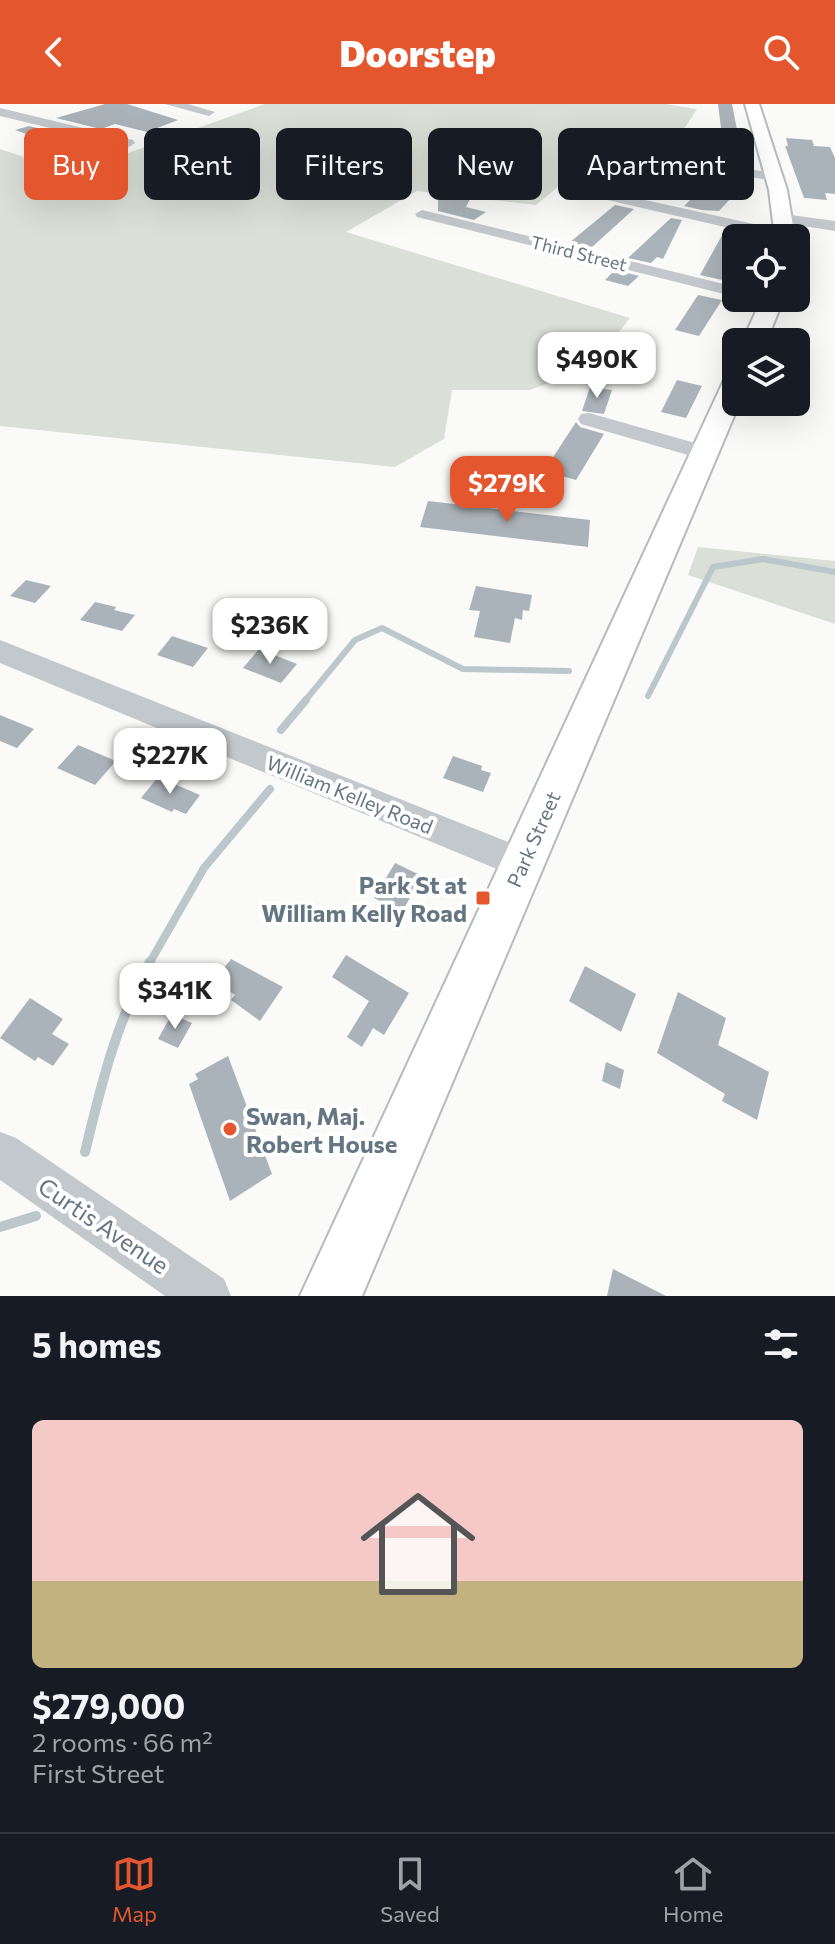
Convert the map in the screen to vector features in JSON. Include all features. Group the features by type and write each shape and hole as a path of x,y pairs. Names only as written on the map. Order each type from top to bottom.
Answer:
{"main road":[{"path":"752,104 774,177 784,224"},
{"name":"Park Street","path":"331,1296 722,414"}],"street":[{"path":"171,104 209,112"},
{"path":"0,124 48,108"},
{"path":"0,112 129,143"},
{"path":"754,174 774,177"},
{"path":"630,200 750,224"},
{"name":"Third Street","path":"422,214 722,289"},
{"path":"810,228 835,226"},
{"path":"589,419 705,453"},
{"name":"William Kelley Road","path":"0,651 521,863"},
{"name":"Curtis Avenue","path":"0,1154 207,1296"}],"shaded area":[{"path":"265,104 665,104 697,109 685,128 558,128 558,187 536,205 494,200 542,200 542,128 428,128 428,192 412,194 412,128 276,128 276,200 401,200 346,232 630,318 591,367 530,390 452,390 444,439 395,467 0,426 0,149 24,157 24,200 128,200 128,153 144,147 144,200 260,200 260,128 198,128"},
{"path":"698,547 835,561 835,624 688,575"}],"building":[{"path":"105,104 127,104 178,120 157,128 144,128 144,131 115,124 97,128 56,118"},
{"path":"718,104 732,104 737,128 721,128"},
{"path":"29,126 37,128 24,128 24,133 15,130"},
{"path":"786,138 812,140 814,146 830,147 835,158 835,194 825,193 827,200 804,198 785,146 788,146"},
{"path":"438,200 470,200 466,207 486,212 474,220 438,211"},
{"path":"690,200 729,200 719,211 684,206"},
{"path":"615,205 634,209 591,248 569,243"},
{"path":"671,218 682,220 663,259 657,257 651,263 628,258"},
{"path":"722,235 722,280 700,275"},
{"path":"615,270 639,276 628,286 605,280"},
{"path":"698,295 722,300 699,336 675,330"},
{"path":"677,380 702,386 686,418 661,412"},
{"path":"590,387 612,390 604,414 582,411"},
{"path":"576,422 580,427 604,434 576,480 544,471"},
{"path":"428,501 590,520 588,547 420,527"},
{"path":"26,580 51,586 35,603 10,596"},
{"path":"476,586 532,595 529,611 523,610 522,620 515,618 510,643 474,637 480,611 469,610"},
{"path":"95,602 135,615 122,631 80,620"},
{"path":"172,636 208,648 193,667 157,655"},
{"path":"259,649 297,664 281,683 243,668"},
{"path":"0,715 34,729 17,748 0,741"},
{"path":"78,745 116,761 95,785 57,768"},
{"path":"453,756 482,766 481,770 491,773 483,792 443,778"},
{"path":"158,777 200,795 186,814 174,809 172,812 141,798"},
{"path":"395,863 422,876 402,912 374,898"},
{"path":"346,955 409,993 384,1035 373,1028 362,1047 347,1037 369,1001 332,977"},
{"path":"231,959 283,987 260,1021 231,1000 235,995 214,981"},
{"path":"585,966 636,994 621,1032 569,1001"},
{"path":"678,992 726,1018 718,1045 769,1072 757,1120 722,1101 725,1094 657,1053"},
{"path":"30,998 63,1019 52,1034 69,1044 53,1066 38,1057 35,1061 0,1038"},
{"path":"172,1014 192,1023 178,1048 158,1039"},
{"name":"Swan, Maj. Robert House","path":"228,1056 272,1174 230,1201 189,1084 198,1079 195,1074"},
{"path":"606,1062 624,1070 620,1089 602,1081"},
{"path":"613,1269 666,1296 607,1296"}],"waterway":[{"path":"648,696 713,567 763,559 835,572"},
{"path":"304,702 355,640 382,628 463,669 569,671"},
{"path":"281,730 306,700"},
{"path":"149,964 204,868 270,789"},
{"path":"85,1152 119,1031 150,962"},
{"path":"0,1227 36,1216"}],"place":[{"name":"Park St at William Kelly Road","path":"483,898"},
{"name":"Swan, Maj. Robert House","path":"230,1129"}]}
